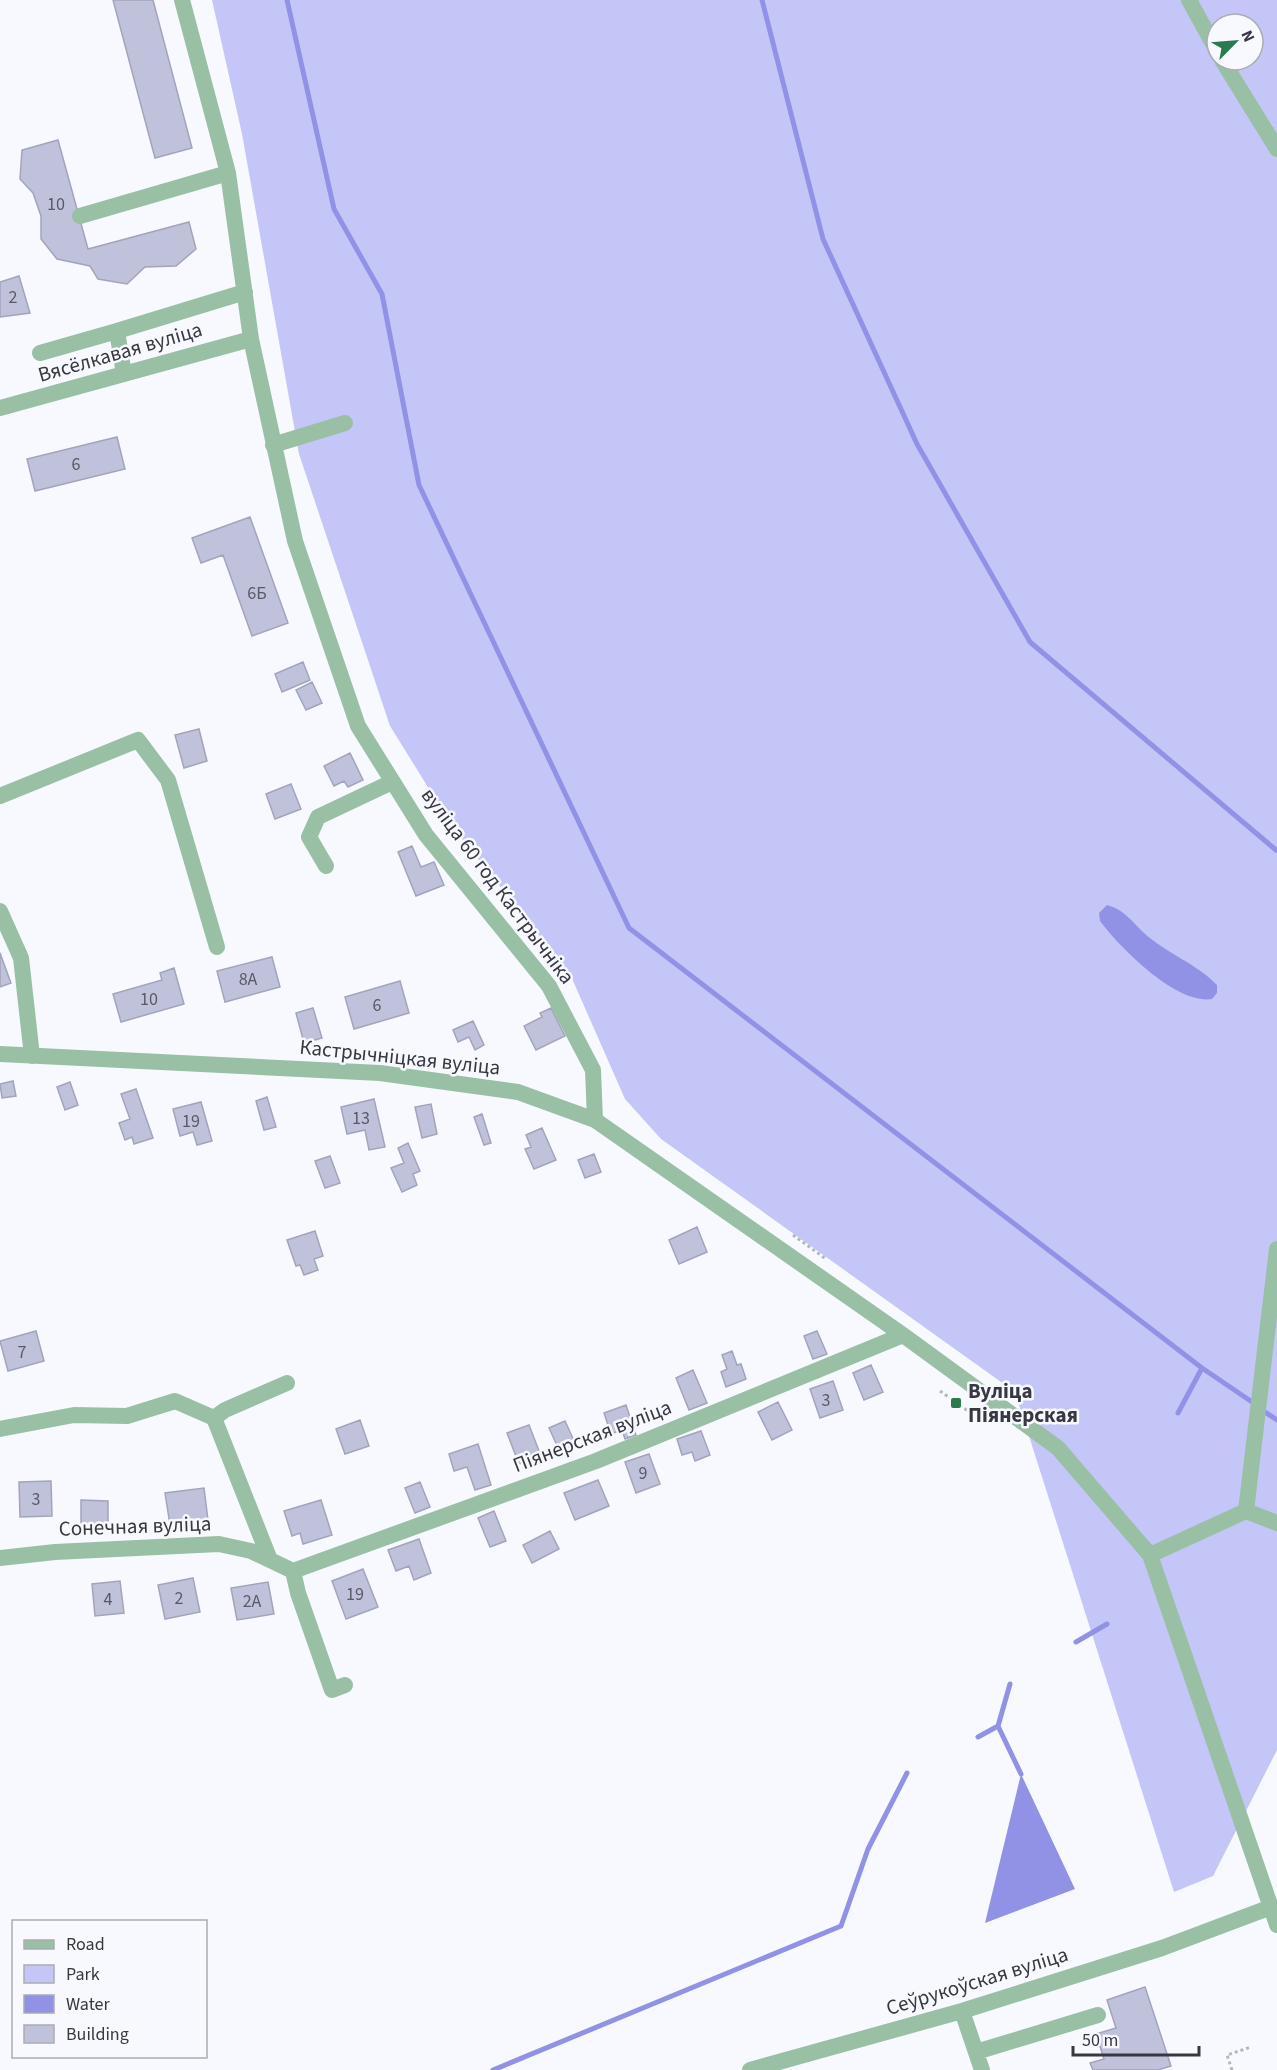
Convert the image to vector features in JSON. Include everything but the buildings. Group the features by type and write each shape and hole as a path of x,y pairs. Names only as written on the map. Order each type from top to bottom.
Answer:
{"street":[{"name":"вуліца 60 год Кастрычніка","path":"182,0 228,173 251,339 273,445 306,580 358,726 426,835 549,986 593,1070 595,1120"},
{"path":"1189,0 1205,29"},
{"path":"1229,72 1277,149"},
{"path":"80,216 228,173"},
{"path":"40,353 245,292"},
{"path":"117,331 124,374"},
{"name":"Вясёлкавая вуліца","path":"0,408 251,339"},
{"path":"273,445 345,423"},
{"path":"0,796 138,740 168,780 217,947"},
{"path":"326,866 309,837 318,817 392,782"},
{"path":"0,911 21,958 32,1056"},
{"name":"Кастрычніцкая вуліца","path":"0,1054 380,1073 518,1092 595,1120 903,1335 1058,1448 1150,1555"},
{"path":"1246,1511 1277,1249"},
{"name":"Піянерская вуліца","path":"293,1571 596,1461 903,1335"},
{"path":"214,1418 225,1410 287,1383"},
{"path":"0,1429 74,1415 126,1416 175,1401 214,1418 270,1560"},
{"path":"1277,1523 1246,1511 1150,1555 1277,1924"},
{"name":"Сонечная вуліца","path":"0,1558 55,1551 219,1544 251,1551 293,1571"},
{"path":"293,1571 298,1593 332,1690 345,1685"},
{"name":"Сеўрукоўская вуліца","path":"750,2070 962,2011 1162,1948 1271,1907"},
{"path":"962,2011 982,2070"},
{"path":"976,2052 1098,2015"}],"path":[{"path":"793,1235 826,1259"},
{"path":"940,1391 975,1416"},
{"path":"1232,2070 1227,2055 1251,2047"}],"green space":[{"path":"212,0 1277,0 1277,1750 1213,1876 1174,1892 1015,1392 661,1139 625,1099 570,974 454,829 390,726 299,454 242,134"}],"water":[{"path":"1107,905 1123,913 1162,947 1217,985 1217,993 1212,999 1198,998 1183,993 1166,984 1135,959 1100,921 1099,913"},
{"path":"1021,1774 1075,1889 985,1923"}],"waterway":[{"path":"287,0 334,209 382,294 419,485 629,928 1202,1368 1255,1404"},
{"path":"762,0 823,239 917,444 1030,642 1276,850"},
{"path":"1178,1413 1202,1368"},
{"path":"1262,1410 1277,1420"},
{"path":"1076,1642 1107,1624"},
{"path":"1010,1684 998,1726 1021,1774"},
{"path":"978,1737 998,1726"},
{"path":"493,2070 841,1926 868,1849 907,1773"}],"place":[{"name":"Вуліца Піянерская","path":"956,1403"}]}
